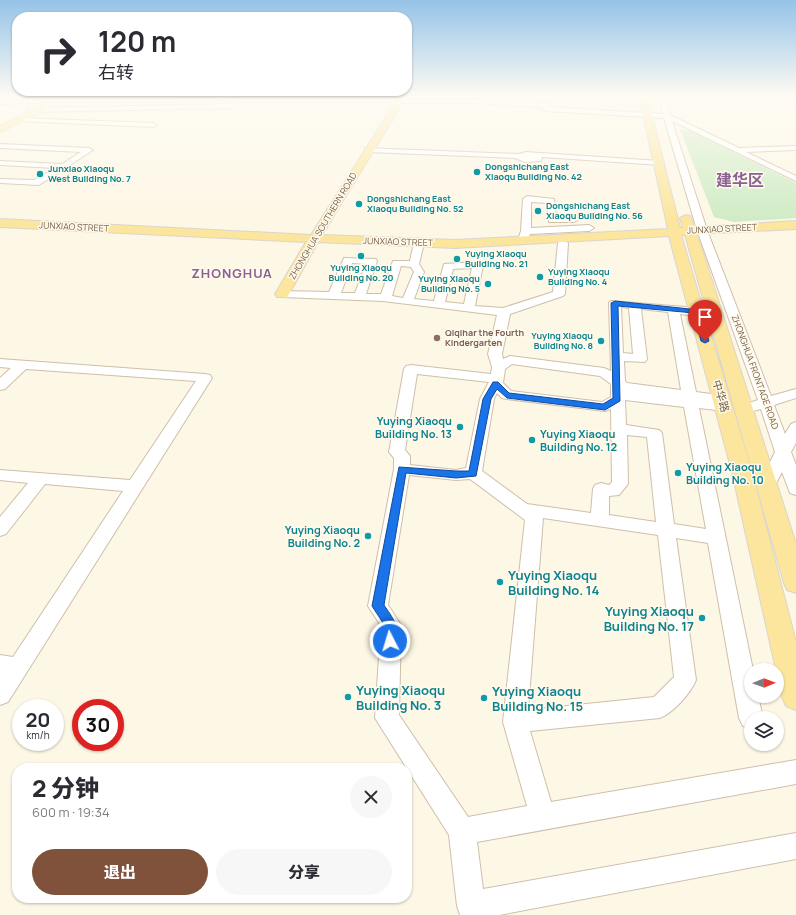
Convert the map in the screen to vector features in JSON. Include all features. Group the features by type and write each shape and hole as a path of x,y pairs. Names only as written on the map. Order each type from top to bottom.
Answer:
{"main road":[{"name":"ZHONGHUA SOUTHERN ROAD","path":"282,294 375,139"},
{"name":"中华路","path":"658,139 660,163 690,234 697,312 742,472 796,697"},
{"name":"中华路","path":"663,139 690,234 745,409 796,583"},
{"name":"JUNXIAO STREET","path":"0,223 418,247 562,243 796,225"},
{"name":"JUNXIAO STREET","path":"0,227 314,240 455,244 524,235 690,234 796,231"}],"street":[{"path":"711,139 738,150 796,180"},
{"path":"0,146 89,150 36,183 0,181"},
{"path":"0,157 20,147"},
{"path":"6,174 53,148"},
{"path":"738,150 796,148"},
{"path":"368,150 518,156 519,159 525,160 538,159 538,157 533,155 660,163"},
{"path":"0,163 63,166"},
{"path":"785,174 796,173"},
{"path":"574,219 552,220 550,201 527,199 524,235 589,228"},
{"name":"ZHONGHUA FRONTAGE ROAD","path":"690,234 766,402 796,489"},
{"path":"282,294 386,298 407,302 504,312 559,294 562,243"},
{"path":"407,302 419,272 414,264 418,247"},
{"path":"334,295 348,260 372,261 360,296"},
{"path":"386,298 397,263 414,264"},
{"path":"439,305 448,266 478,265 470,308"},
{"path":"600,520 601,489 613,490 620,484 615,303 697,312"},
{"path":"616,356 640,359 636,305"},
{"path":"673,309 750,711"},
{"path":"504,312 495,354 497,377 507,395 605,407 624,395 689,399 722,403"},
{"path":"473,473 487,399 497,377 510,360 604,372 623,387 689,399"},
{"path":"0,363 205,378 135,486 9,666 0,695"},
{"path":"0,386 23,364"},
{"path":"497,377 411,369 397,452 402,456 402,469 378,606 391,625 387,718 462,831 471,911 796,846"},
{"path":"745,409 796,393"},
{"path":"767,485 796,427"},
{"path":"515,722 660,707 685,680 654,433 619,429"},
{"path":"402,469 456,474 473,473 534,518 515,722 542,817"},
{"path":"0,475 135,486"},
{"path":"0,529 41,478"},
{"path":"521,509 716,537"},
{"path":"462,831 796,772"}],"green space":[{"path":"684,139 706,139 796,183 796,218 734,222 714,217"}],"place":[{"name":"Dongshichang East Xiaoqu Building No. 42","path":"477,172"},
{"name":"Junxiao Xiaoqu West Building No. 7","path":"40,174"},
{"name":"Dongshichang East Xiaoqu Building No. 52","path":"359,204"},
{"name":"Dongshichang East Xiaoqu Building No. 56","path":"538,211"},
{"name":"Yuying Xiaoqu Building No. 20","path":"361,256"},
{"name":"Yuying Xiaoqu Building No. 21","path":"457,259"},
{"name":"Yuying Xiaoqu Building No. 4","path":"540,277"},
{"name":"Yuying Xiaoqu Building No. 5","path":"488,284"},
{"name":"Qiqihar the Fourth Kindergarten","path":"437,338"},
{"name":"Yuying Xiaoqu Building No. 8","path":"601,341"},
{"name":"Yuying Xiaoqu Building No. 13","path":"460,427"},
{"name":"Yuying Xiaoqu Building No. 12","path":"532,440"},
{"name":"Yuying Xiaoqu Building No. 10","path":"678,473"},
{"name":"Yuying Xiaoqu Building No. 2","path":"368,536"},
{"name":"Yuying Xiaoqu Building No. 14","path":"500,582"},
{"name":"Yuying Xiaoqu Building No. 17","path":"702,618"},
{"name":"Yuying Xiaoqu Building No. 3","path":"348,697"},
{"name":"Yuying Xiaoqu Building No. 15","path":"484,698"}],"district":[{"name":"建华区","path":"740,180"},
{"name":"ZHONGHUA","path":"232,273"}],"route":[{"path":"390,641 391,625 378,606 402,469 456,474 473,473 487,399 496,384 507,395 605,407 618,399 616,382 615,303 697,312 705,341"}]}
